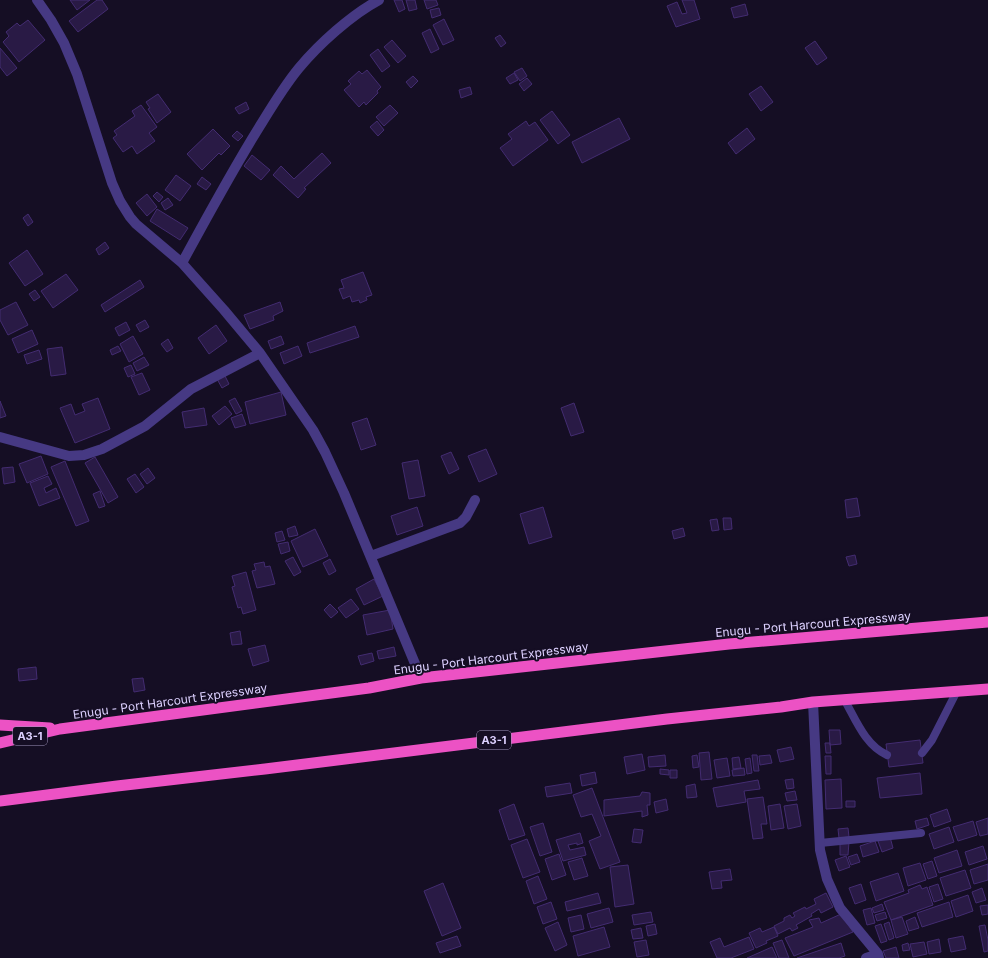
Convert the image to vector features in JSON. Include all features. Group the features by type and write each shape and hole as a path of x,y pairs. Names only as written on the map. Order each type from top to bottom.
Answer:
{"highway":[{"name":"Enugu - Port Harcourt Expressway","path":"0,743 60,729 368,688 421,678 729,644 988,622"},
{"name":"A3-1","path":"0,801 813,702 988,689"},
{"path":"0,725 60,729"}],"street":[{"path":"37,0 51,20 64,43 77,74 112,183 120,201 136,224 182,263 229,315 260,353 300,410 325,452 371,556 421,678"},
{"path":"182,263 248,144 290,80 314,52 362,4 379,0"},
{"path":"0,437 69,456 84,455 102,449 145,426 190,389 260,353"},
{"path":"371,556 460,523 466,517 475,500"},
{"path":"813,702 820,850 827,879 840,908 879,956"},
{"path":"866,958 879,956"}],"lane":[{"path":"922,753 932,740 957,691"},
{"path":"844,699 865,737 878,751 887,756"},
{"path":"820,843 921,833"}],"building":[{"path":"70,0 90,0 77,10"},
{"path":"97,0 102,0 108,9 78,32 69,21"},
{"path":"394,0 402,0 405,9 399,12"},
{"path":"406,0 415,0 417,9 409,11"},
{"path":"424,0 436,0 438,5 427,9"},
{"path":"682,0 694,0 700,19 676,27 667,6 677,2 682,14 687,13"},
{"path":"745,4 748,15 734,18 731,8"},
{"path":"439,8 441,15 432,18 430,10"},
{"path":"444,19 454,40 443,45 433,25"},
{"path":"28,20 45,40 19,62 3,42 9,36 6,32 17,23 20,26"},
{"path":"430,29 439,49 431,53 422,33"},
{"path":"500,35 506,43 501,47 495,38"},
{"path":"392,40 406,56 398,63 384,47"},
{"path":"815,41 827,58 817,65 805,48"},
{"path":"0,48 17,68 7,76 0,67"},
{"path":"378,49 390,66 382,72 370,55"},
{"path":"522,68 527,76 520,81 514,72"},
{"path":"367,70 381,87 377,91 378,93 366,105 364,102 359,107 344,90 351,84 348,81 359,71 362,74"},
{"path":"514,73 518,80 510,84 506,78"},
{"path":"413,76 418,81 411,88 406,82"},
{"path":"527,78 532,84 524,91 519,84"},
{"path":"761,86 773,102 761,111 749,94"},
{"path":"470,87 472,94 461,98 459,90"},
{"path":"158,94 171,112 157,123 148,109 150,108 146,102"},
{"path":"246,102 249,109 239,114 235,108"},
{"path":"141,105 157,127 149,133 155,141 137,154 132,146 123,152 113,138 117,135 114,131 135,116 132,111"},
{"path":"390,105 398,113 384,126 376,117"},
{"path":"552,111 570,135 558,144 540,120"},
{"path":"619,118 630,139 582,163 572,142"},
{"path":"377,121 384,130 378,136 370,127"},
{"path":"526,121 529,126 535,122 548,140 513,166 500,148 512,139 508,134"},
{"path":"747,128 755,139 736,154 728,143"},
{"path":"213,129 230,146 221,155 219,153 202,170 187,154"},
{"path":"237,131 243,136 238,141 232,136"},
{"path":"322,153 331,163 304,188 306,189 298,198 273,175 281,166 294,179"},
{"path":"252,155 270,170 261,180 244,166"},
{"path":"176,175 191,186 180,201 165,190"},
{"path":"202,177 211,184 206,190 197,184"},
{"path":"157,192 163,197 159,202 153,196"},
{"path":"147,194 157,207 147,216 136,203"},
{"path":"168,198 173,205 165,210 161,203"},
{"path":"157,209 188,228 180,240 150,221"},
{"path":"28,214 33,222 28,226 23,218"},
{"path":"105,242 109,248 99,255 96,249"},
{"path":"27,250 43,274 25,286 9,263"},
{"path":"363,272 372,295 366,297 367,300 360,303 359,300 352,302 350,296 343,299 339,289 344,288 341,280"},
{"path":"66,274 78,290 53,308 41,291"},
{"path":"140,280 144,287 105,312 101,305"},
{"path":"35,290 40,297 34,301 29,294"},
{"path":"16,302 28,325 8,335 0,320 0,310"},
{"path":"280,302 283,311 273,316 274,320 250,329 244,315"},
{"path":"145,320 149,327 140,332 136,325"},
{"path":"126,322 130,330 119,336 115,328"},
{"path":"216,325 227,341 209,354 198,338"},
{"path":"355,326 359,337 310,353 307,343"},
{"path":"32,330 38,344 18,353 12,339"},
{"path":"133,336 143,354 129,362 120,344"},
{"path":"281,336 284,344 271,349 268,341"},
{"path":"168,339 173,348 167,352 161,344"},
{"path":"118,346 121,351 112,355 110,350"},
{"path":"298,346 302,356 284,364 280,353"},
{"path":"62,347 66,374 51,376 47,349"},
{"path":"39,350 42,359 27,364 24,355"},
{"path":"144,357 149,365 137,371 133,363"},
{"path":"131,365 135,374 128,377 124,368"},
{"path":"142,373 150,390 139,395 131,377"},
{"path":"225,376 229,384 222,388 217,379"},
{"path":"281,392 286,415 250,424 245,402"},
{"path":"98,398 110,429 75,443 60,408 71,404 75,415 85,411 82,404"},
{"path":"235,398 242,411 236,414 229,401"},
{"path":"0,401 6,416 0,418"},
{"path":"574,403 584,432 571,436 561,408"},
{"path":"225,406 232,414 219,425 212,416"},
{"path":"204,408 207,425 185,428 182,412"},
{"path":"242,414 246,425 235,428 231,418"},
{"path":"367,418 376,445 361,450 352,423"},
{"path":"486,449 497,474 479,482 468,456"},
{"path":"451,452 459,469 449,474 441,456"},
{"path":"41,456 48,474 27,483 19,464"},
{"path":"95,457 118,497 108,503 85,463"},
{"path":"418,460 425,496 409,499 402,463"},
{"path":"65,461 89,521 76,526 51,467"},
{"path":"13,467 15,482 4,484 2,468"},
{"path":"148,468 155,478 147,484 140,474"},
{"path":"135,474 144,487 136,493 127,479"},
{"path":"48,476 52,484 44,488 46,493 56,488 60,498 39,506 30,483"},
{"path":"100,491 105,506 99,508 93,494"},
{"path":"857,498 860,516 847,518 845,500"},
{"path":"417,507 423,526 397,535 391,516"},
{"path":"543,507 552,537 529,544 520,514"},
{"path":"723,518 731,518 732,529 724,530"},
{"path":"717,519 719,530 712,531 710,520"},
{"path":"295,526 298,535 289,537 287,529"},
{"path":"683,528 685,536 674,539 672,531"},
{"path":"315,529 328,556 303,567 291,541"},
{"path":"282,531 285,540 277,542 275,533"},
{"path":"288,542 290,551 281,554 278,544"},
{"path":"855,555 857,564 849,566 846,557"},
{"path":"293,557 301,572 294,576 285,561"},
{"path":"330,559 336,571 329,575 323,563"},
{"path":"264,562 265,567 270,566 275,584 257,588 252,571 256,570 254,564"},
{"path":"246,572 256,610 243,614 241,607 238,608 232,587 235,586 232,576"},
{"path":"374,579 383,596 364,605 356,589"},
{"path":"351,599 359,609 346,618 338,608"},
{"path":"330,604 338,612 331,618 324,610"},
{"path":"390,610 393,629 367,635 363,615"},
{"path":"240,631 242,644 232,645 230,633"},
{"path":"265,645 269,661 253,666 248,649"},
{"path":"394,647 396,656 379,659 377,651"},
{"path":"372,653 374,661 361,665 358,656"},
{"path":"36,667 37,679 19,681 18,669"},
{"path":"143,678 145,690 134,692 132,679"},
{"path":"829,730 840,730 841,744 830,745"},
{"path":"920,740 923,763 889,767 886,744"},
{"path":"825,743 830,743 831,753 826,753"},
{"path":"791,747 794,759 780,762 777,750"},
{"path":"709,752 712,779 701,780 699,753"},
{"path":"642,754 645,770 627,774 624,757"},
{"path":"665,755 666,766 649,767 648,757"},
{"path":"697,755 699,767 693,768 692,756"},
{"path":"752,755 757,755 759,771 754,771"},
{"path":"770,755 772,763 760,765 759,756"},
{"path":"825,756 831,756 831,774 826,774"},
{"path":"739,757 741,768 733,769 732,758"},
{"path":"727,758 730,776 717,778 714,760"},
{"path":"750,758 752,773 747,774 745,759"},
{"path":"744,768 745,775 733,776 732,770"},
{"path":"660,769 669,770 669,775 660,774"},
{"path":"670,770 677,770 677,778 670,778"},
{"path":"595,772 597,783 582,786 580,775"},
{"path":"920,773 922,794 880,798 877,778"},
{"path":"793,779 794,788 787,789 785,780"},
{"path":"841,779 842,808 826,809 825,780"},
{"path":"758,780 760,789 744,791 746,802 717,807 713,788"},
{"path":"570,783 572,793 547,797 545,787"},
{"path":"695,784 697,797 687,798 686,786"},
{"path":"592,788 620,862 600,869 589,841 601,836 592,814 581,817 573,795"},
{"path":"795,791 797,800 787,801 785,793"},
{"path":"642,792 650,793 650,805 647,805 648,815 642,817 642,811 604,816 604,800 640,796"},
{"path":"763,797 767,824 761,824 763,838 753,839 747,799"},
{"path":"666,799 668,810 656,813 654,802"},
{"path":"846,801 855,801 855,807 846,807"},
{"path":"514,804 525,835 509,840 499,810"},
{"path":"780,804 784,828 771,830 768,806"},
{"path":"797,804 801,826 788,829 784,806"},
{"path":"947,809 951,821 934,827 930,815"},
{"path":"927,818 929,825 917,829 915,821"},
{"path":"988,818 988,834 980,836 976,822"},
{"path":"973,821 977,835 958,841 953,827"},
{"path":"543,823 552,852 540,856 530,827"},
{"path":"949,827 954,842 934,849 929,834"},
{"path":"848,828 849,837 839,838 838,829"},
{"path":"634,829 643,830 641,843 632,842"},
{"path":"580,833 583,843 568,845 570,850 584,847 586,855 563,861 556,840"},
{"path":"890,837 893,848 882,852 878,841"},
{"path":"527,839 540,872 523,878 511,845"},
{"path":"875,841 879,852 863,857 860,846"},
{"path":"840,842 849,842 848,855 840,855"},
{"path":"983,846 987,859 969,865 965,852"},
{"path":"957,850 962,866 939,873 934,858"},
{"path":"559,854 566,875 552,880 545,859"},
{"path":"857,854 860,862 851,865 848,857"},
{"path":"846,856 850,867 839,871 835,860"},
{"path":"582,858 588,876 574,880 568,862"},
{"path":"932,861 937,876 928,879 923,864"},
{"path":"920,863 926,880 908,886 903,868"},
{"path":"988,864 988,880 974,884 970,870"},
{"path":"628,865 634,904 615,907 610,867"},
{"path":"730,869 732,880 721,881 722,888 712,889 709,872"},
{"path":"965,870 971,888 946,896 940,878"},
{"path":"898,873 904,891 876,901 870,882"},
{"path":"538,876 547,899 534,904 526,881"},
{"path":"443,883 461,928 442,936 424,891"},
{"path":"861,884 866,900 855,904 849,888"},
{"path":"938,884 943,899 934,902 929,887"},
{"path":"920,885 922,889 927,887 933,905 891,920 884,902 909,893 908,890"},
{"path":"982,888 986,900 976,903 972,892"},
{"path":"598,893 601,903 567,911 565,902"},
{"path":"826,893 833,907 821,913 819,909 811,914 812,916 796,925 798,928 792,931 790,928 778,934 774,926 784,921 784,918 790,915 792,918 795,916 793,913 805,907 806,909 816,904 814,899"},
{"path":"968,895 973,911 956,917 951,901"},
{"path":"551,902 557,919 543,924 537,907"},
{"path":"949,902 953,917 922,927 917,913"},
{"path":"882,904 884,910 874,913 872,908"},
{"path":"988,905 988,914 982,915 980,906"},
{"path":"609,908 613,922 591,928 587,914"},
{"path":"871,908 875,923 867,925 863,910"},
{"path":"651,912 653,922 634,925 632,915"},
{"path":"885,912 887,918 877,921 875,915"},
{"path":"841,914 853,932 794,956 785,938 813,927 809,920 819,918 821,923"},
{"path":"581,915 584,929 571,932 568,918"},
{"path":"902,917 908,934 896,938 891,920"},
{"path":"915,917 919,928 909,931 906,921"},
{"path":"558,922 567,945 555,951 545,928"},
{"path":"889,922 894,938 889,940 884,924"},
{"path":"655,924 657,934 648,936 646,926"},
{"path":"881,924 887,941 881,943 875,926"},
{"path":"985,925 988,940 988,951 984,952 979,926"},
{"path":"604,927 610,947 578,956 573,936"},
{"path":"774,927 778,936 766,941 767,943 756,948 749,933 760,928 762,932"},
{"path":"641,928 643,938 633,939 631,930"},
{"path":"457,936 461,946 440,953 436,943"},
{"path":"963,936 966,949 951,952 948,939"},
{"path":"749,937 754,949 731,958 717,958 710,942 720,938 724,947"},
{"path":"939,939 941,952 929,954 927,942"},
{"path":"646,940 649,955 637,957 634,942"},
{"path":"782,940 789,958 779,958 773,943"},
{"path":"924,942 927,954 913,957 910,944"},
{"path":"841,943 845,956 839,958 797,958"},
{"path":"908,943 910,950 903,951 902,945"},
{"path":"772,947 777,958 747,958"},
{"path":"896,947 899,958 886,958 883,951"}]}
